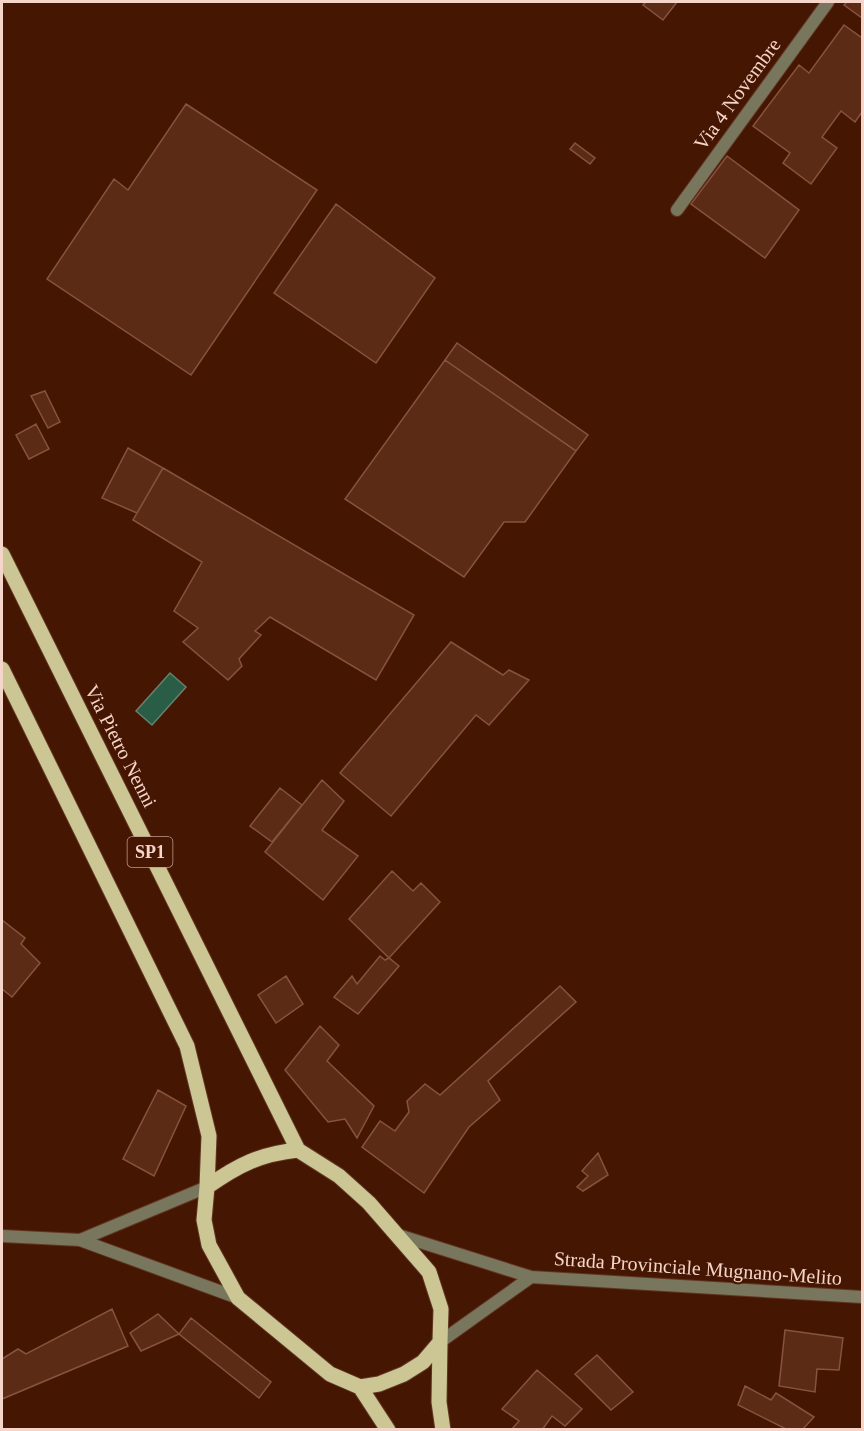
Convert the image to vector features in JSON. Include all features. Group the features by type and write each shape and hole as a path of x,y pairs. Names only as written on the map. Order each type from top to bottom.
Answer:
{"main road":[{"name":"Via Pietro Nenni","path":"2,554 298,1150"},
{"name":"SP1","path":"2,669 187,1046 209,1136 207,1187"},
{"path":"440,1342 423,1362 404,1374 379,1384 360,1387 330,1374 238,1298 209,1245 204,1220 207,1187 243,1164 270,1153 298,1150 339,1176 369,1203 429,1272 441,1309 439,1402 443,1430"},
{"path":"360,1387 388,1430"}],"street":[{"name":"Via 4 Novembre","path":"677,210 828,2"},
{"path":"80,1240 207,1187"},
{"name":"Strada Provinciale Mugnano-Melito","path":"398,1235 531,1277 862,1297"},
{"path":"2,1236 80,1240 238,1298"},
{"name":"Strada Provinciale Mugnano-Melito","path":"440,1342 531,1277"}],"shaded area":[{"path":"170,673 186,687 152,725 136,711"}],"building":[{"path":"646,2 677,2 663,20 643,5"},
{"path":"847,2 862,2 862,18 844,5"},
{"path":"844,25 862,38 862,112 855,122 841,111 822,137 837,148 811,184 783,163 790,153 753,126 799,65 809,73"},
{"path":"186,104 317,190 191,375 47,279 114,179 128,190"},
{"path":"575,143 595,158 590,164 570,149"},
{"path":"727,156 799,210 765,258 691,204"},
{"path":"336,204 435,278 376,363 274,293"},
{"path":"457,343 588,435 576,451 445,360"},
{"path":"445,360 576,451 525,522 504,522 464,577 345,499"},
{"path":"45,391 60,422 48,428 31,396"},
{"path":"36,424 49,449 29,459 16,435"},
{"path":"128,448 163,468 137,513 102,498"},
{"path":"163,468 414,615 376,680 270,617 255,631 261,635 239,659 242,666 228,680 183,642 198,628 174,611 202,562 133,520"},
{"path":"451,642 503,675 509,670 529,680 489,725 476,715 391,816 340,773"},
{"path":"322,780 344,801 322,830 358,856 323,900 265,852"},
{"path":"280,788 302,805 272,842 250,826"},
{"path":"392,871 413,891 421,883 440,902 389,958 349,919"},
{"path":"2,920 25,938 21,944 40,963 12,997 2,989"},
{"path":"380,956 385,960 389,958 399,966 358,1014 334,997 352,976 357,984"},
{"path":"286,976 303,1004 276,1023 258,995"},
{"path":"560,986 576,1002 488,1081 500,1100 469,1127 424,1193 362,1147 380,1121 395,1131 409,1112 407,1101 425,1084 440,1095"},
{"path":"320,1026 339,1045 327,1061 374,1106 357,1138 345,1119 328,1122 285,1070"},
{"path":"158,1090 186,1106 154,1176 123,1159"},
{"path":"598,1153 608,1175 583,1191 577,1187 588,1176 582,1171"},
{"path":"112,1309 128,1346 2,1399 2,1359 18,1349 26,1354"},
{"path":"158,1314 179,1334 141,1351 130,1333"},
{"path":"191,1318 271,1382 259,1398 179,1334"},
{"path":"785,1330 843,1338 839,1370 817,1369 815,1392 779,1386"},
{"path":"597,1355 633,1392 611,1410 575,1374"},
{"path":"537,1370 582,1409 565,1426 552,1416 542,1430 511,1430 519,1421 502,1409"},
{"path":"745,1386 771,1400 776,1393 814,1417 802,1430 788,1430 738,1405"}]}
